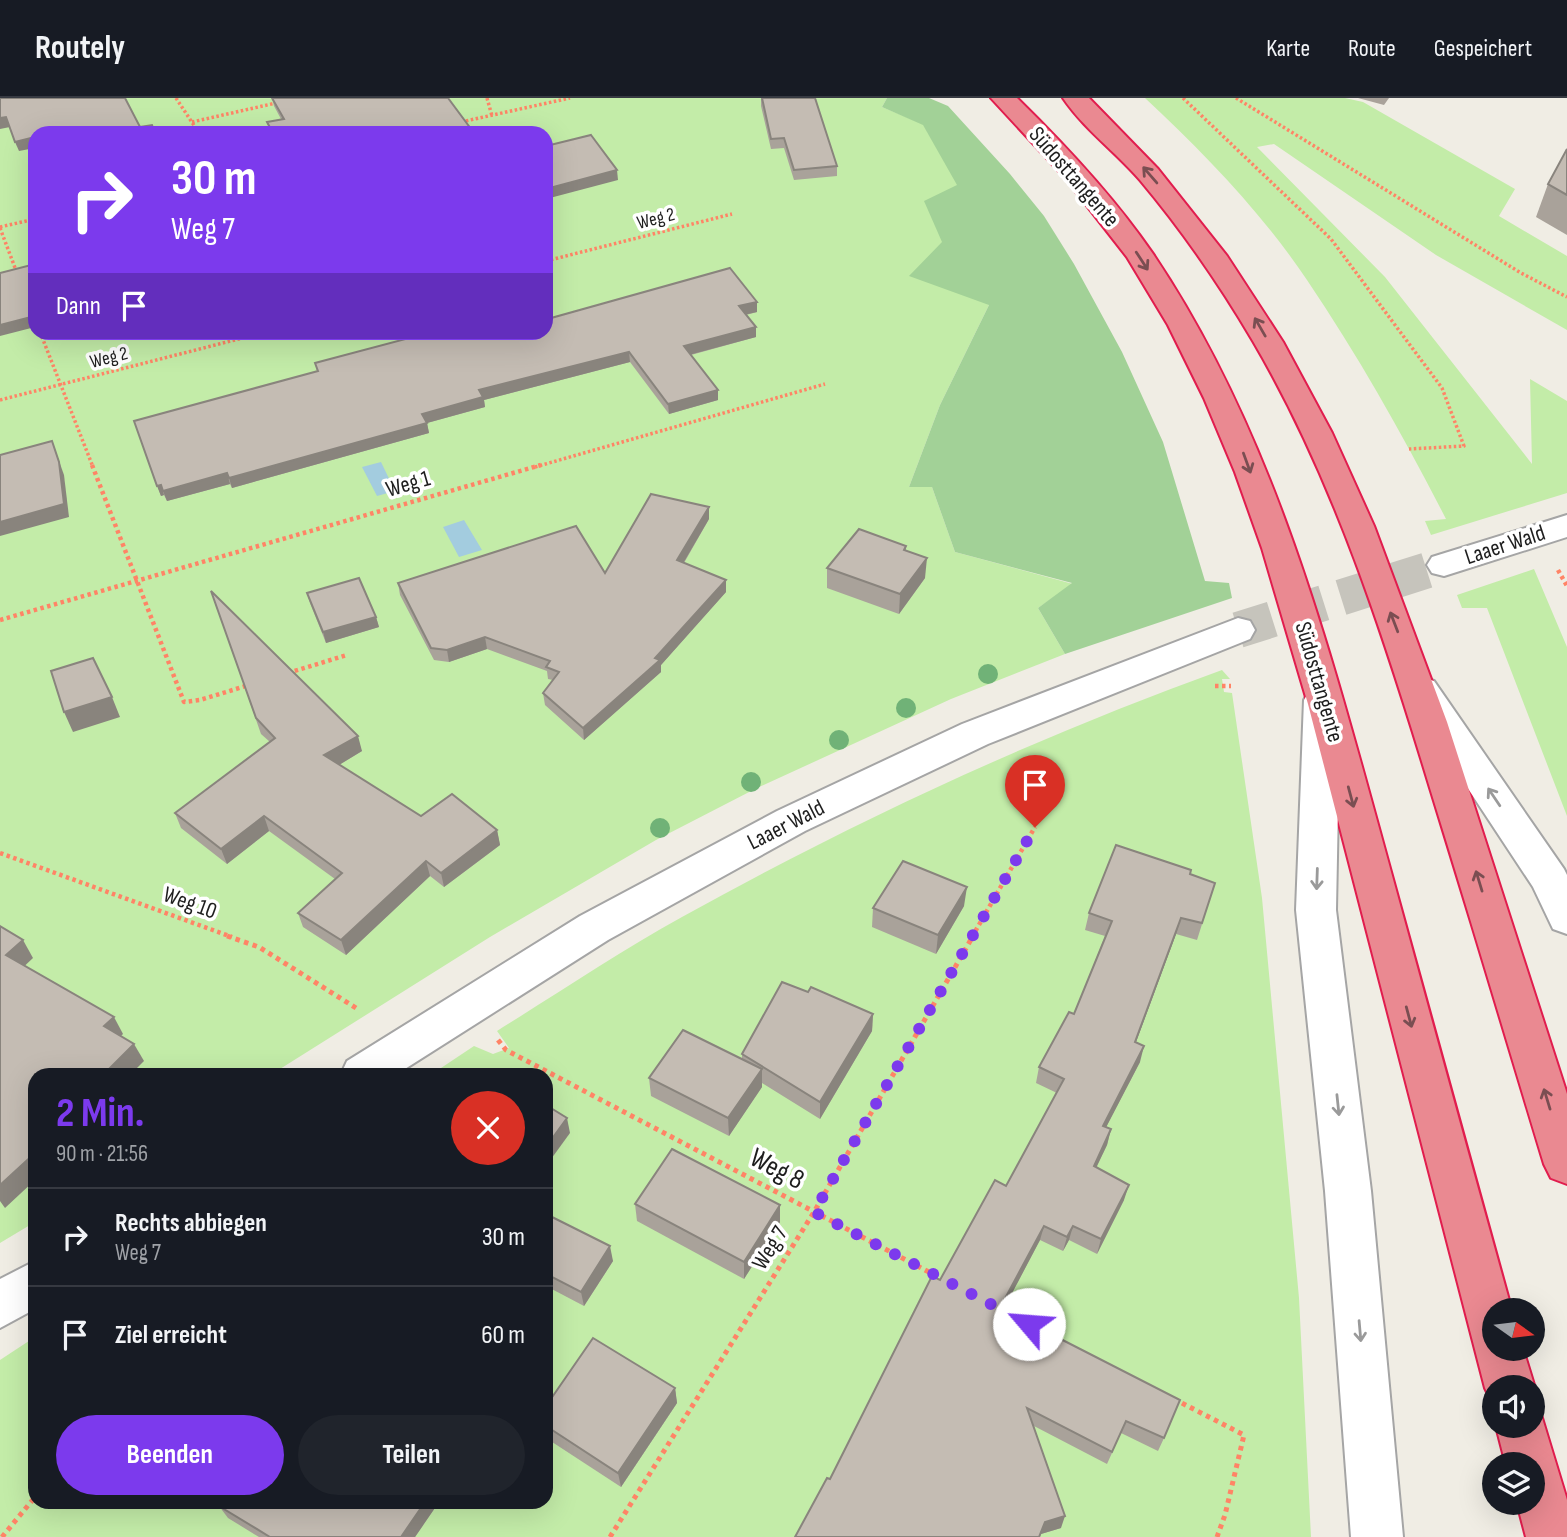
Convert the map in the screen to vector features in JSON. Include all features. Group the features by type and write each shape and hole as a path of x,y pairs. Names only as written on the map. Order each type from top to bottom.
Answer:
{"highway":[{"name":"Südosttangente","path":"1003,98 1061,157 1140,257 1206,369 1250,469 1278,546 1322,688 1485,1298"},
{"path":"1075,98 1143,166 1177,205 1243,299 1317,431 1366,546 1418,686 1567,1164"},
{"path":"1545,1513 1552,1537"}],"street":[{"name":"Laaer Wald","path":"1444,565 1567,526"},
{"name":"Laaer Wald","path":"372,1068 594,928 791,821 975,734 1238,630"},
{"path":"1418,686 1550,880 1567,918"},
{"path":"1322,688 1316,910 1348,1191 1377,1537"},
{"path":"0,1305 28,1287"}],"path":[{"path":"176,98 195,126"},
{"path":"487,98 492,116"},
{"path":"453,124 570,98"},
{"path":"1183,98 1331,239 1441,388 1464,446 1409,449"},
{"path":"1236,98 1521,273 1567,297"},
{"path":"192,122 284,101"},
{"name":"Weg 2","path":"553,259 732,214"},
{"path":"18,274 0,228 28,221"},
{"path":"43,340 184,702 254,684"},
{"name":"Weg 2","path":"0,400 235,340"},
{"name":"Weg 1","path":"0,620 825,384"},
{"path":"280,675 347,655"},
{"path":"1223,686 1231,686"},
{"name":"Weg 7","path":"610,1537 814,1212 1035,827"},
{"name":"Weg 10","path":"0,853 260,947 356,1008"},
{"name":"Weg 8","path":"499,1041 506,1050 540,1068"},
{"name":"Weg 8","path":"553,1075 949,1282"},
{"path":"1171,1397 1244,1435 1225,1515 1217,1537"},
{"path":"2,1537 28,1505"}],"green space":[{"path":"0,98 887,98 882,107 923,124 958,185 989,305 940,405 909,487 932,487 955,552 1073,584 1038,608 1065,654 951,699 755,789 656,840 490,937 282,1068 28,1068 28,1226 0,1243"},
{"path":"887,98 929,98 948,106 1044,216 1074,264 1122,352 1163,442 1205,581 1229,583 1232,598 1065,654 1038,608 1072,583 955,552 932,487 909,487 940,405 989,305 909,276 942,242 924,201 957,185 923,125 882,107"},
{"path":"1145,98 1345,98 1363,102 1515,189 1499,216 1567,256 1567,330 1436,255 1274,144 1257,147 1385,277 1532,464 1530,379 1567,401 1567,493 1431,535 1425,521 1446,519 1345,338 1290,255 1252,207"},
{"path":"1534,569 1567,647 1567,816 1487,608 1462,608 1457,595"},
{"path":"1222,670 1230,679 1222,679 1224,692 1232,693 1262,898 1299,1298 1311,1537 0,1537 0,1360 28,1342 28,1509 553,1509 553,1068 441,1068 474,1046 493,1054 509,1048 497,1031 658,930 813,847 1015,752"}],"water":[{"path":"381,462 395,491 377,496 362,467"},
{"path":"464,520 482,550 459,557 443,527"}],"building":[{"path":"0,98 125,98 139,126 28,126 28,139 15,142 6,117 0,118"},
{"path":"272,98 448,98 469,126 269,126 267,122 284,119"},
{"path":"762,98 815,98 837,166 794,170 784,138 771,139"},
{"path":"591,135 617,170 553,187 553,144"},
{"path":"1567,149 1567,195 1548,184"},
{"path":"28,266 28,318 0,325 0,273"},
{"path":"730,268 757,302 739,306 756,327 684,346 718,390 668,404 629,352 479,390 483,397 422,414 427,423 229,478 227,473 163,491 161,485 157,486 134,421 318,371 315,363 402,340 553,340 553,317"},
{"path":"52,441 59,462 64,504 0,522 0,455"},
{"path":"651,494 709,507 677,560 726,580 655,658 660,660 583,728 543,693 559,672 546,667 550,661 485,637 447,650 431,648 398,583 576,526 605,573"},
{"path":"859,529 906,546 904,550 927,558 900,594 827,568"},
{"path":"359,578 376,617 323,632 307,593"},
{"path":"211,591 358,736 324,755 421,816 452,794 497,830 441,873 426,861 341,940 298,913 342,873 264,816 221,849 175,813 275,738 256,718"},
{"path":"93,658 112,697 64,712 51,671"},
{"path":"1116,845 1191,870 1190,874 1215,883 1202,923 1181,918 1135,1042 1144,1046 1103,1126 1111,1129 1094,1166 1129,1185 1101,1239 1073,1226 1067,1237 1044,1226 1002,1304 1045,1327 1043,1330 1180,1400 1164,1438 1126,1421 1112,1452 1027,1408 1065,1516 1045,1522 1039,1537 795,1537 827,1478 830,1479 932,1276 940,1280 995,1180 1006,1186 1064,1079 1039,1067 1069,1012 1074,1014 1112,921 1089,913"},
{"path":"903,861 967,887 938,935 873,908"},
{"path":"0,926 23,940 6,955 114,1017 104,1026 134,1044 110,1068 28,1068 28,1159 0,1185"},
{"path":"782,982 808,992 811,987 873,1014 820,1102 742,1054"},
{"path":"683,1030 762,1069 728,1118 649,1078"},
{"path":"553,1109 567,1118 553,1137"},
{"path":"672,1149 780,1205 744,1262 635,1204"},
{"path":"553,1218 610,1246 581,1292 553,1278"},
{"path":"593,1338 675,1388 618,1473 553,1431 553,1396"},
{"path":"224,1509 420,1509 401,1537 270,1537"}],"tunnel":[{"path":"1238,630 1444,565"}],"route":[{"path":"1029,1324 814,1212 1035,827"}]}
